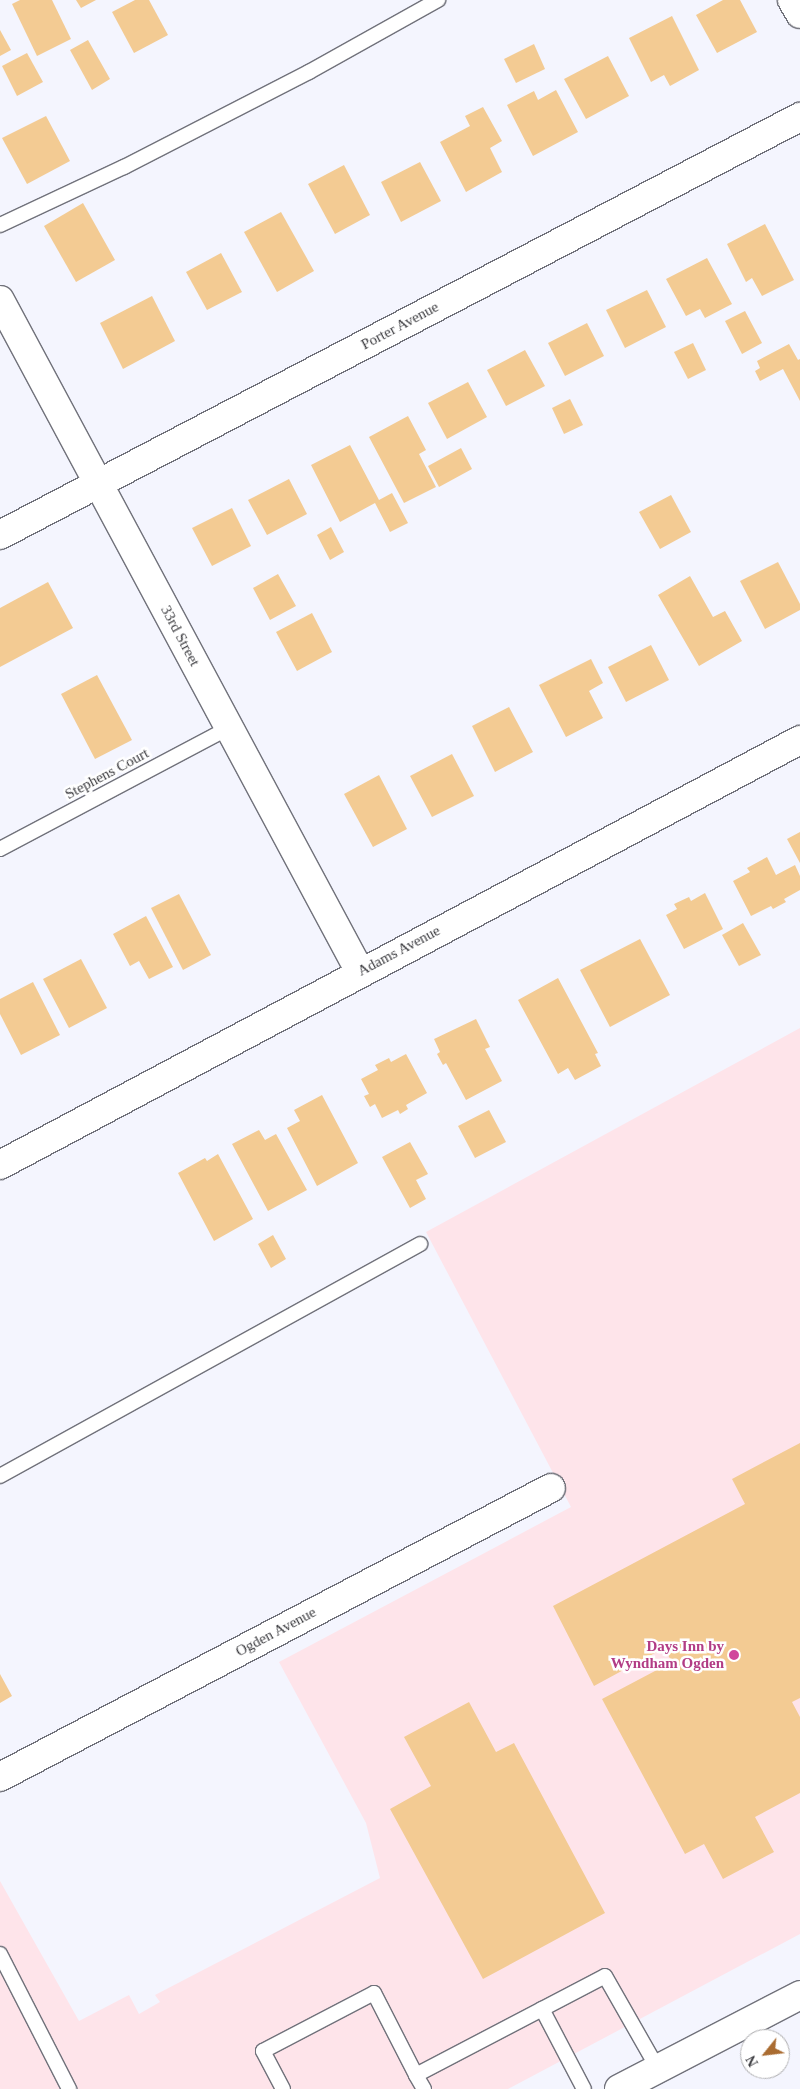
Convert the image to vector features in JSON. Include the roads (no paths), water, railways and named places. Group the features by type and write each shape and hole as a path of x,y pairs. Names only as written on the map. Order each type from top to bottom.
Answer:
{"street":[{"path":"792,0 800,14"},
{"name":"Porter Avenue","path":"0,535 97,483 798,124"},
{"name":"33rd Street","path":"0,300 360,972"},
{"name":"Adams Avenue","path":"0,1165 360,972 800,740"},
{"name":"Ogden Avenue","path":"0,1777 551,1488"},
{"path":"619,2089 800,1995"}],"lane":[{"path":"0,225 186,135 309,72 438,0"},
{"name":"Stephens Court","path":"0,849 230,727"},
{"path":"0,1476 420,1244"},
{"path":"0,1954 69,2089"},
{"path":"416,2074 605,1976 658,2069"},
{"path":"283,2089 263,2051 374,1993 424,2089"},
{"path":"542,2009 584,2089"}],"place":[{"name":"Days Inn by Wyndham Ogden","path":"734,1655"}]}
